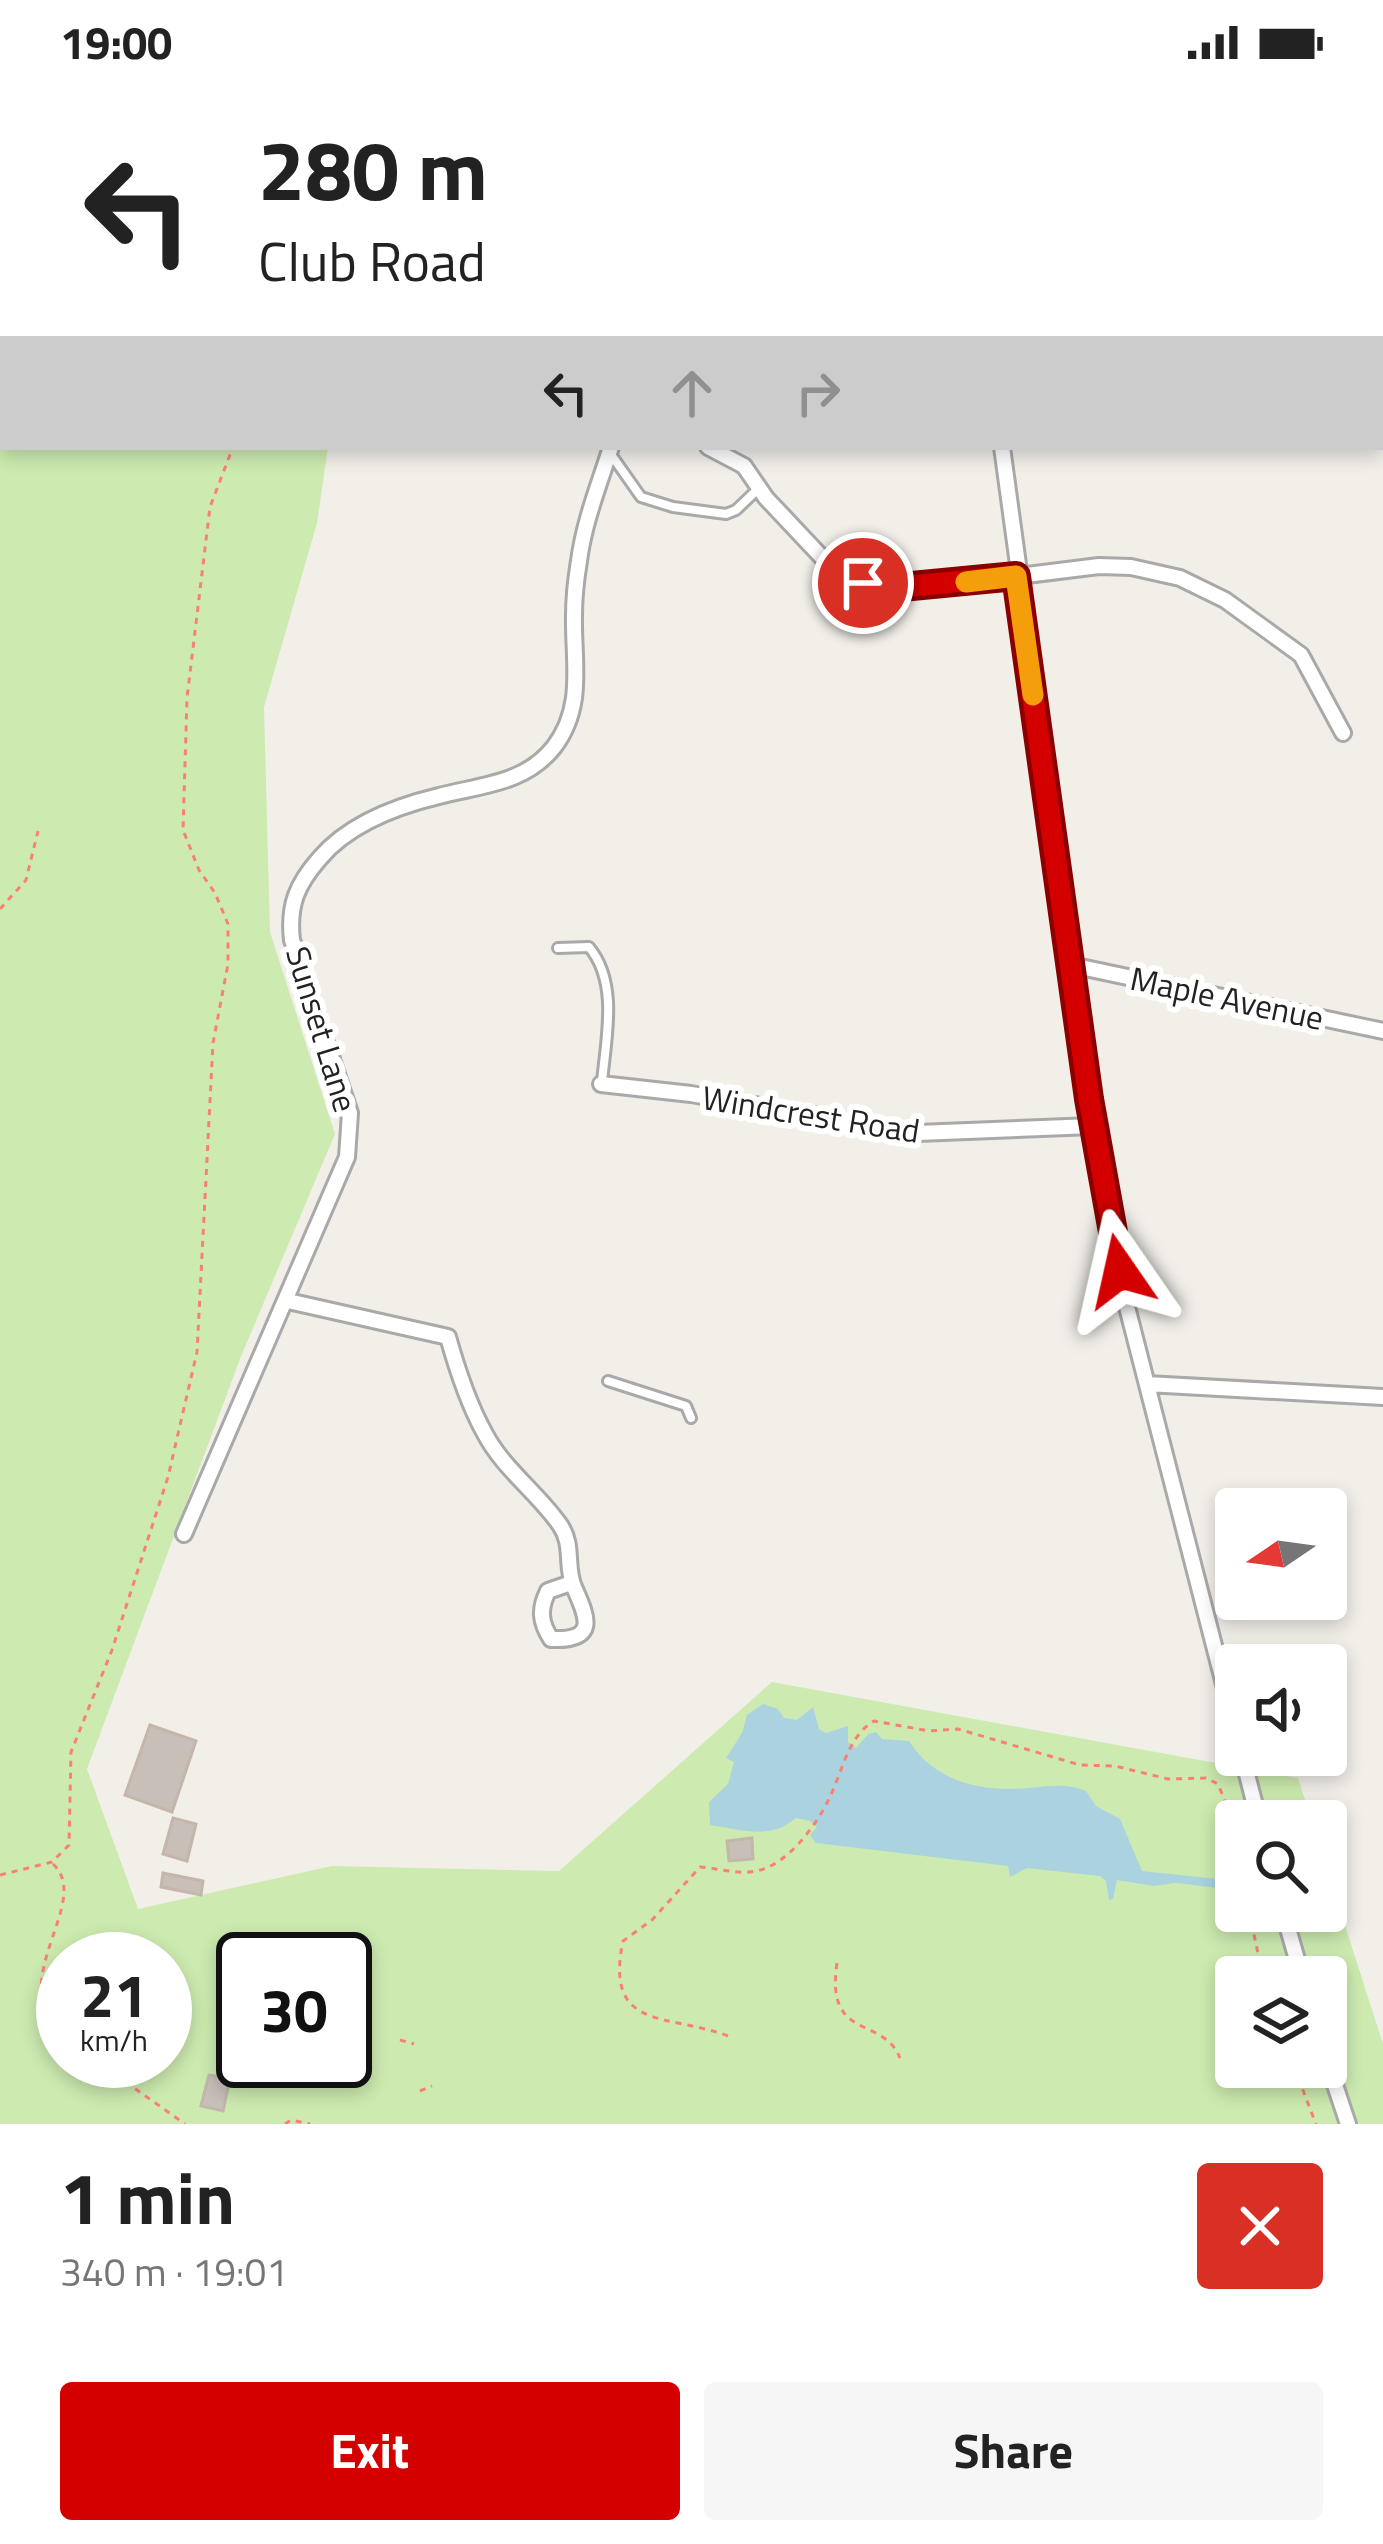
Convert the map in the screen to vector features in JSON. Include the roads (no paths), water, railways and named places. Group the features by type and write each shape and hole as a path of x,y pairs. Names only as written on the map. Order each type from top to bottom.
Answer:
{"street":[{"name":"Sunset Lane","path":"184,1534 347,1156 352,1126 292,940 295,893 333,842 392,810 525,774 556,744 578,688 574,615 579,559 610,450"},
{"path":"714,450 744,466 831,567 863,583 891,588 1099,566 1180,578 1226,600 1301,656 1343,733"},
{"path":"1002,450 1093,1126 1118,1261 1215,1649"},
{"name":"Maple Avenue","path":"1071,965 1383,1031"},
{"name":"Windcrest Road","path":"602,1084 692,1094 918,1133 1093,1126"},
{"path":"288,1300 448,1337 484,1432 504,1464 561,1525 570,1544 572,1582"},
{"path":"1147,1384 1383,1397"},
{"path":"1336,2088 1348,2124"}],"lane":[{"path":"610,450 641,497 673,507 726,514 759,488"},
{"path":"558,948 589,947 603,964 608,1008 602,1084"},
{"path":"608,1381 686,1406 692,1418"}],"water":[{"path":"763,1704 778,1709 784,1718 797,1720 813,1707 819,1729 826,1733 848,1726 848,1742 856,1748 876,1732 882,1739 909,1741 933,1767 962,1782 994,1788 1058,1786 1086,1791 1096,1806 1120,1819 1142,1871 1215,1879 1215,1888 1117,1880 1109,1900 1106,1881 1100,1876 1027,1868 1010,1877 1008,1866 816,1843 810,1835 817,1827 796,1818 765,1831 710,1825 709,1802 728,1784 734,1762 726,1758 747,1715"}]}
